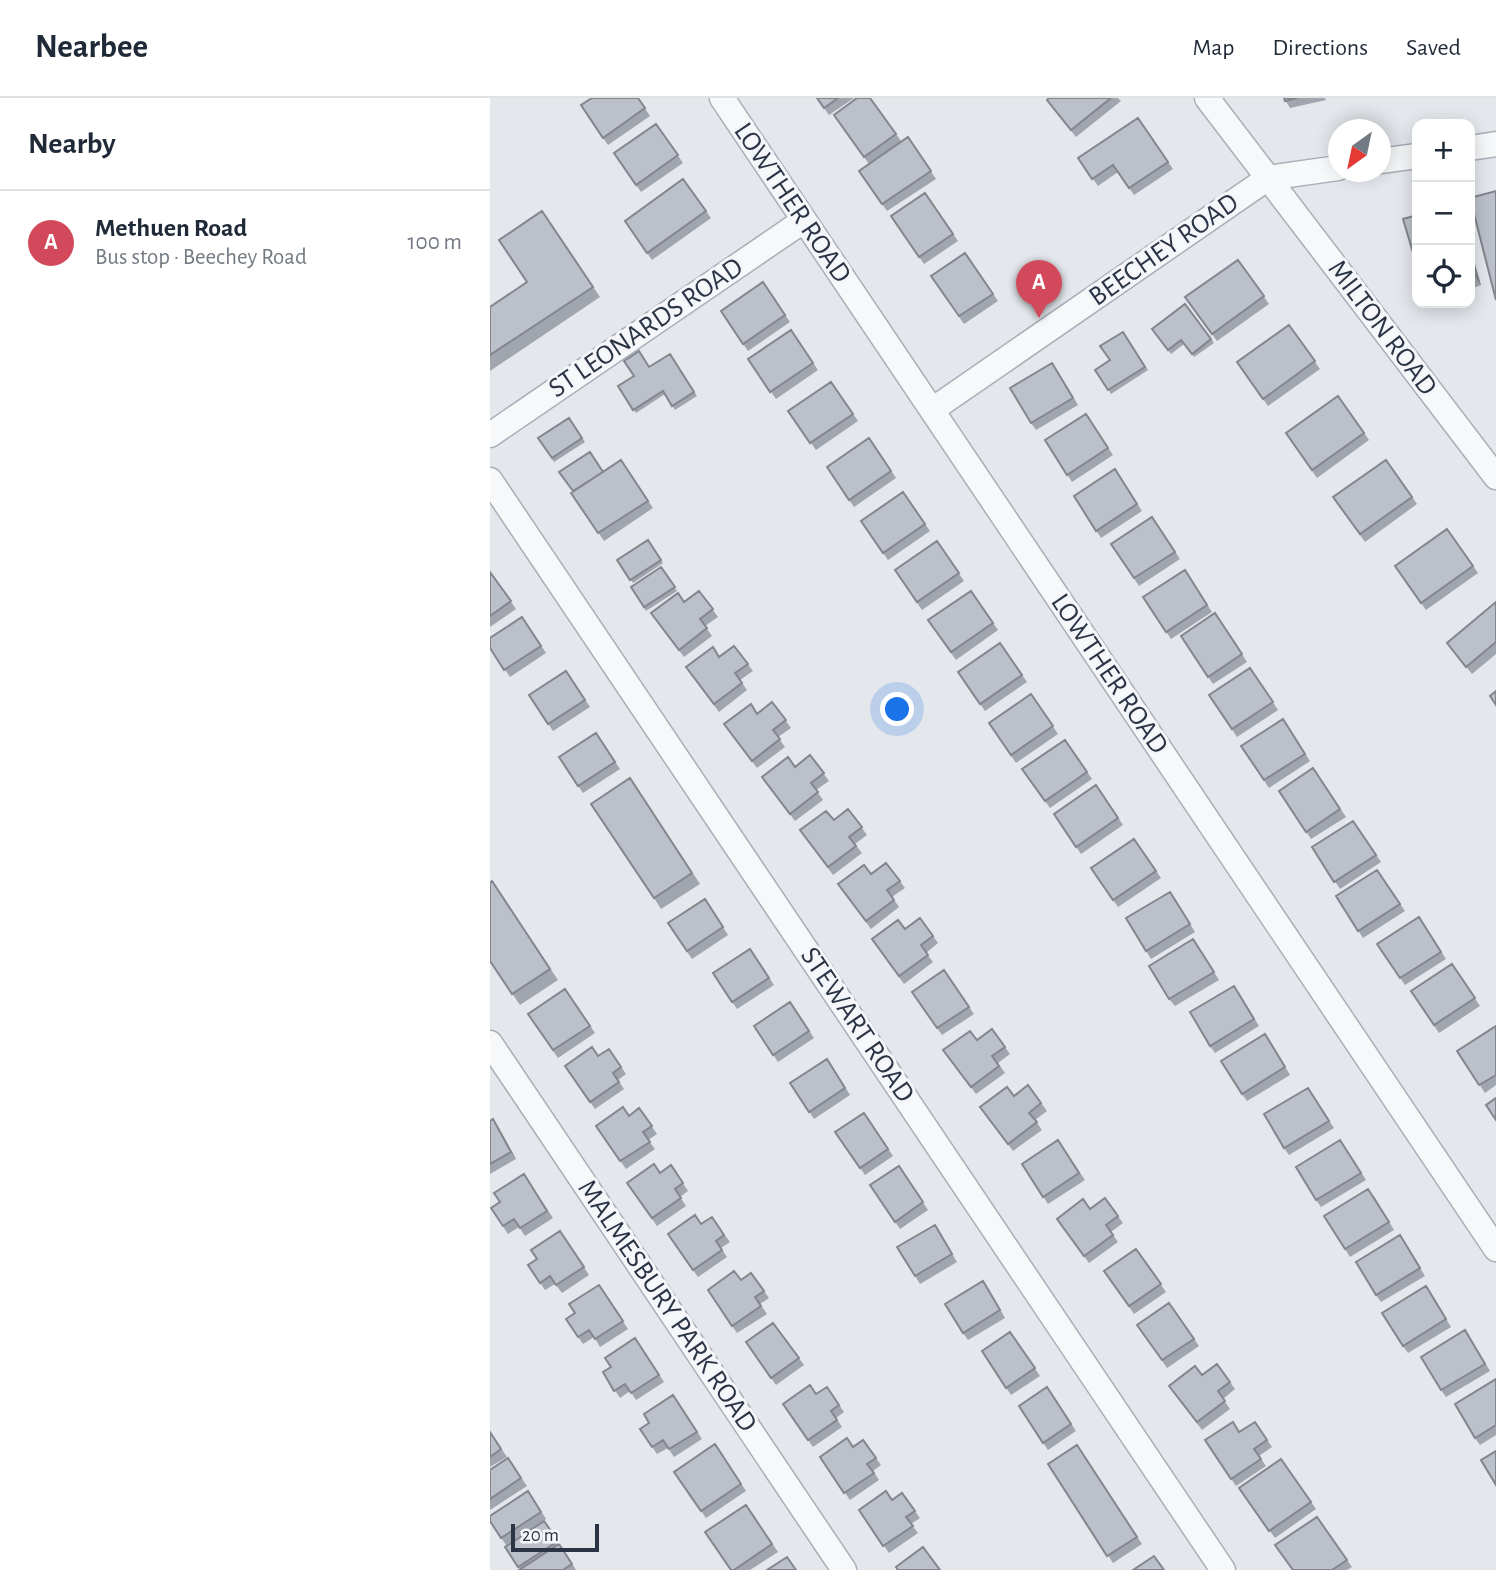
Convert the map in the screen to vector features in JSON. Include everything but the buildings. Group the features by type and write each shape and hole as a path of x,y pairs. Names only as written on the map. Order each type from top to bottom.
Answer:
{"street":[{"name":"LOWTHER ROAD","path":"722,98 1496,1249"},
{"name":"MILTON ROAD","path":"1207,98 1496,477"},
{"path":"1475,147 1496,144"},
{"path":"1391,160 1412,157"},
{"name":"BEECHEY ROAD","path":"932,411 1268,178 1328,169"},
{"name":"ST LEONARDS ROAD","path":"490,435 803,221"},
{"name":"STEWART ROAD","path":"490,480 1223,1570"},
{"name":"MALMESBURY PARK ROAD","path":"490,1043 844,1570"}],"place":[{"name":"Methuen Road","path":"1039,318"}]}
